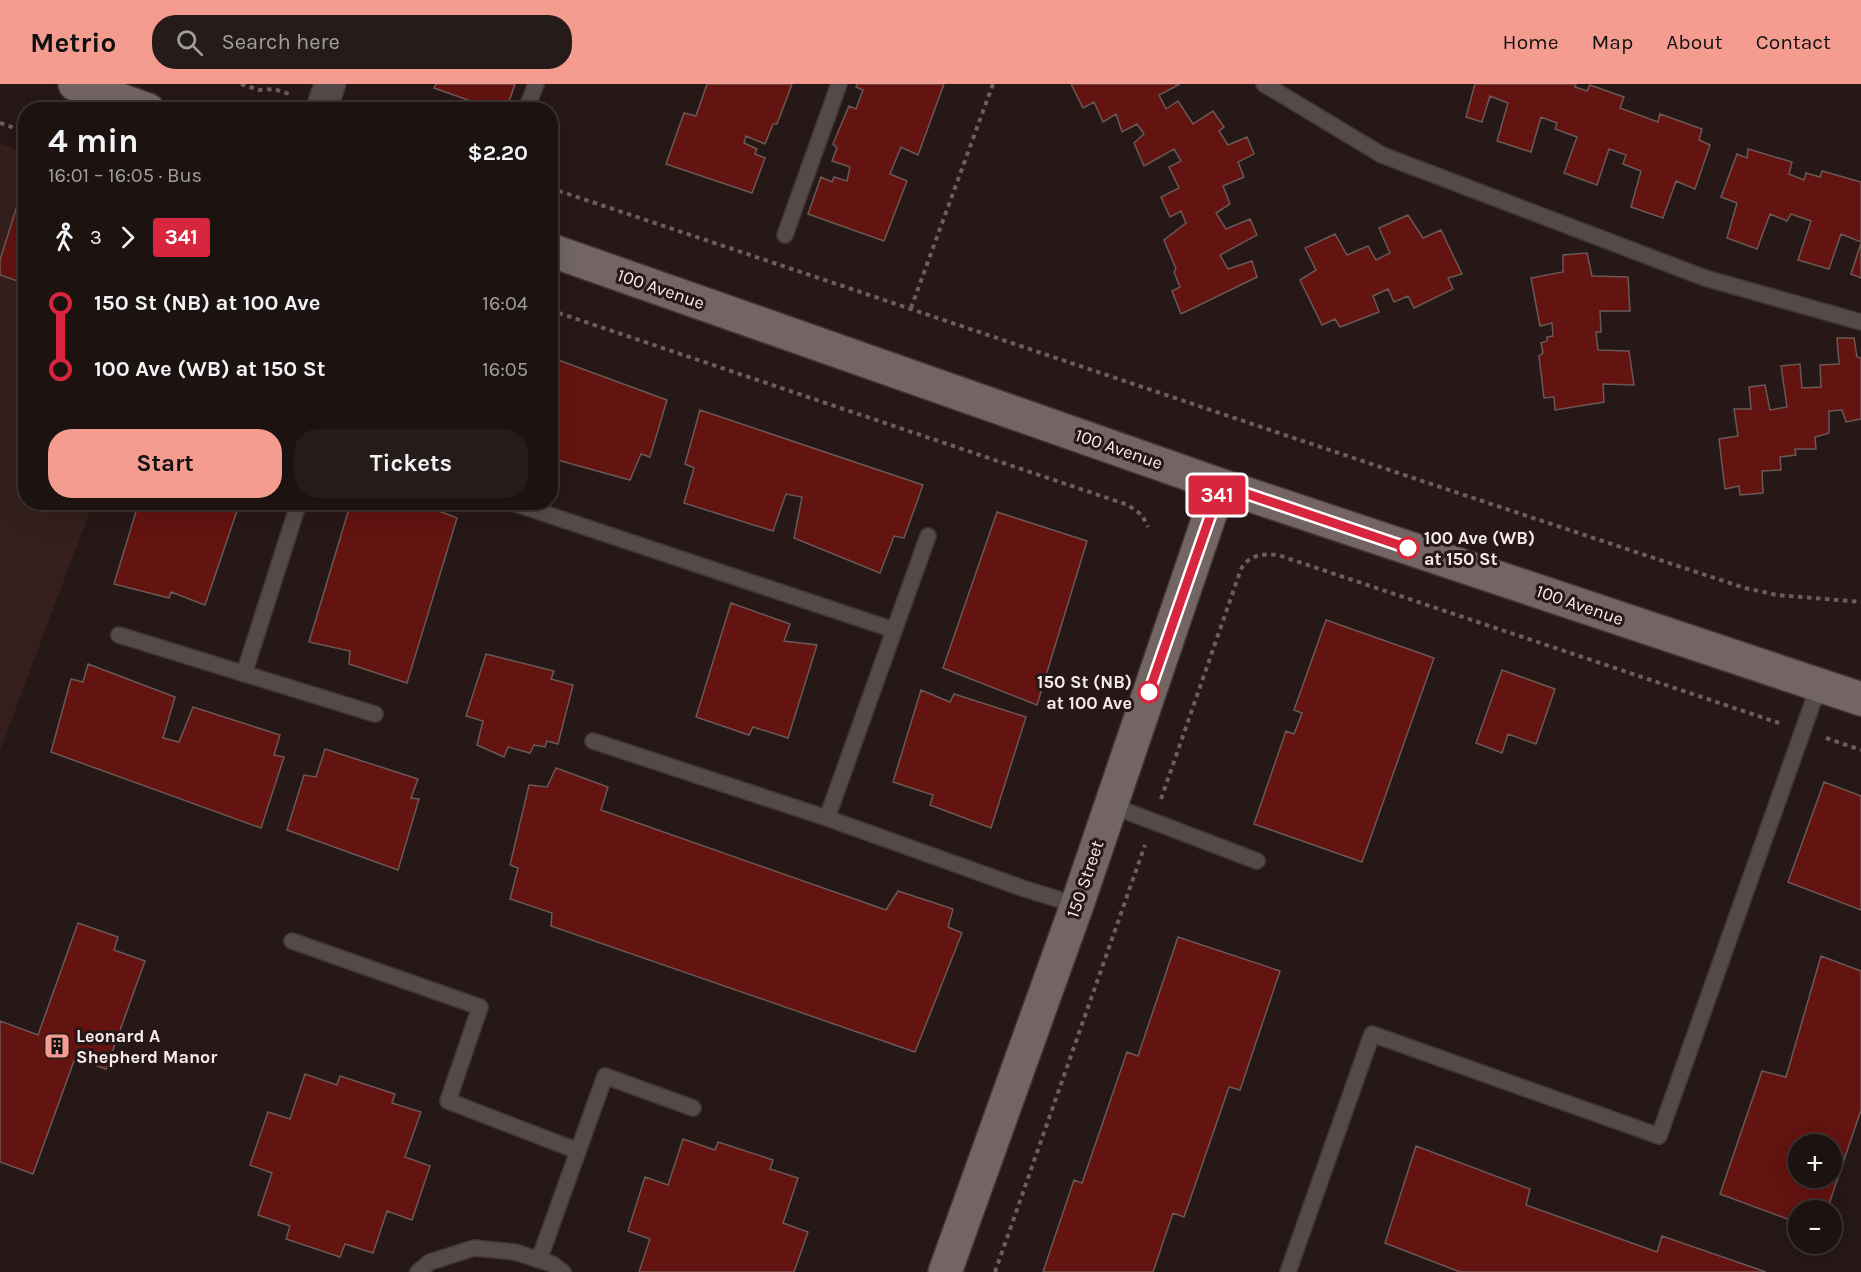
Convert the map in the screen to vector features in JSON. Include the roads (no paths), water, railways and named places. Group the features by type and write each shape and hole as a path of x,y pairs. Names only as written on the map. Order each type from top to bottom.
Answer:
{"main road":[{"path":"75,84 126,102"},
{"name":"100 Avenue","path":"558,253 1221,485 1861,699"},
{"name":"150 Street","path":"945,1272 1077,905 1221,485"}],"street":[{"path":"324,102 330,84"}],"lane":[{"path":"529,102 536,84"},
{"path":"785,235 839,84"},
{"path":"1264,84 1382,155 1705,278 1861,322"},
{"path":"244,674 296,510"},
{"path":"534,510 894,630"},
{"path":"827,818 928,536"},
{"path":"119,635 375,714"},
{"path":"1288,1272 1372,1034 1659,1137 1819,685"},
{"path":"593,741 827,818 1025,889 1077,905"},
{"path":"1110,805 1257,861"},
{"path":"292,941 480,1007 448,1101 578,1151"},
{"path":"539,1260 605,1076 693,1108"},
{"path":"418,1272 430,1262 474,1248 515,1252 552,1264 562,1272"}],"place":[{"name":"100 Ave (WB) at 150 St","path":"1408,548"},
{"name":"150 St (NB) at 100 Ave","path":"1149,692"},
{"name":"Leonard A Shepherd Manor","path":"57,1046"}]}
